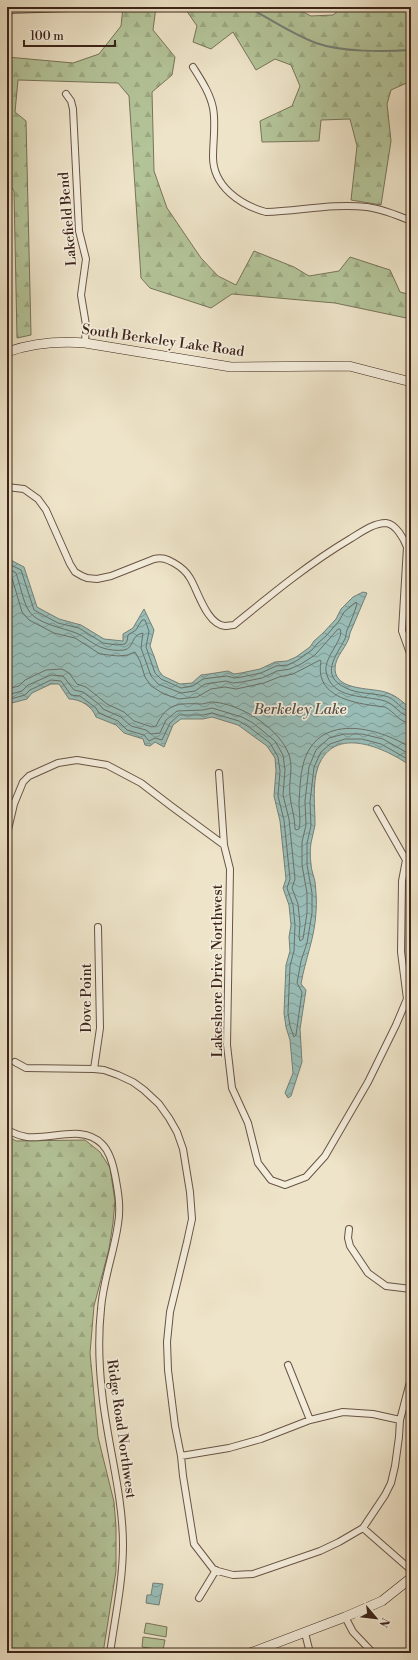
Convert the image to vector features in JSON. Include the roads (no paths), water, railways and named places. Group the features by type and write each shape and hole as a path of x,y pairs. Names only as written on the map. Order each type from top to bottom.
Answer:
{"street":[{"path":"7,10 70,8"},
{"path":"193,67 204,85 213,107 213,159 215,174 221,184 239,201 255,209 266,212 333,206 368,207 411,221"},
{"name":"Lakefield Bend","path":"66,94 71,101 73,109 79,231 86,259 81,295 86,325 85,343"},
{"name":"South Berkeley Lake Road","path":"7,352 44,343 85,343 231,367 349,366 411,382"},
{"path":"7,487 24,489 38,499 46,510 75,572 87,578 97,579 112,576 160,557 168,559 182,568 190,578 209,616 218,624 224,626 234,625 290,578 321,556 370,527 385,523 390,525 404,538 407,547 402,631 411,656"},
{"path":"7,834 14,804 23,782 29,776 58,763 77,760 107,765 142,782 171,806 224,845"},
{"name":"Lakeshore Drive Northwest","path":"219,773 224,845 230,869 227,1045 232,1088 248,1123 258,1163 271,1180 286,1185 306,1177 325,1156 368,1082 396,1025 407,999 401,952 402,881 409,860"},
{"path":"378,809 409,860"},
{"name":"Dove Point","path":"94,1069 100,1028 98,927"},
{"path":"15,1062 26,1068 94,1069 104,1070 118,1075 133,1082 159,1104 177,1132 183,1149 190,1192 192,1219 172,1297 167,1342 168,1370 175,1426 194,1544 214,1570 233,1575 260,1572 320,1551 340,1542 363,1528 385,1495 391,1483 396,1459 400,1420 411,1378"},
{"name":"Ridge Road Northwest","path":"7,1130 27,1137 76,1133 90,1136 102,1144 110,1156 113,1165 119,1198 118,1224 106,1272 100,1308 99,1349 102,1393 119,1504 123,1545 121,1578 110,1653"},
{"path":"349,1229 348,1238 350,1246 368,1273 386,1286 411,1289"},
{"path":"288,1365 310,1420"},
{"path":"181,1456 229,1448 261,1439 310,1420 350,1411 394,1417 400,1420"},
{"path":"363,1528 411,1570"},
{"path":"199,1598 216,1570"},
{"path":"250,1653 382,1602 411,1578"},
{"path":"345,1617 352,1632 373,1653"},
{"path":"305,1633 310,1653"}],"water":[{"name":"Berkeley Lake","path":"7,558 24,567 37,607 59,619 81,625 104,639 123,641 123,634 133,628 144,609 154,630 150,646 159,671 163,676 180,684 192,683 201,675 228,671 234,674 241,673 260,669 275,662 287,661 296,657 310,647 336,619 341,609 353,597 363,592 367,593 349,638 337,660 335,670 337,677 342,682 357,688 382,691 391,694 411,709 411,766 400,759 374,747 348,743 336,746 326,754 318,767 314,788 315,825 310,850 311,866 316,893 315,921 301,984 306,990 300,1029 302,1062 291,1096 288,1098 285,1093 293,1073 290,1040 284,1013 286,965 290,951 289,937 291,925 289,905 283,888 286,879 280,821 274,796 276,771 275,758 267,746 238,725 212,717 203,719 181,719 173,725 164,747 155,742 150,746 145,745 143,739 124,733 116,725 96,717 89,706 77,700 69,699 59,684 51,684 32,693 27,699 8,704 7,710"},
{"path":"153,1583 163,1584 159,1605 146,1603 147,1595 151,1595"}],"waterway":[{"path":"248,7 298,35 326,46 363,51 411,50"}]}
